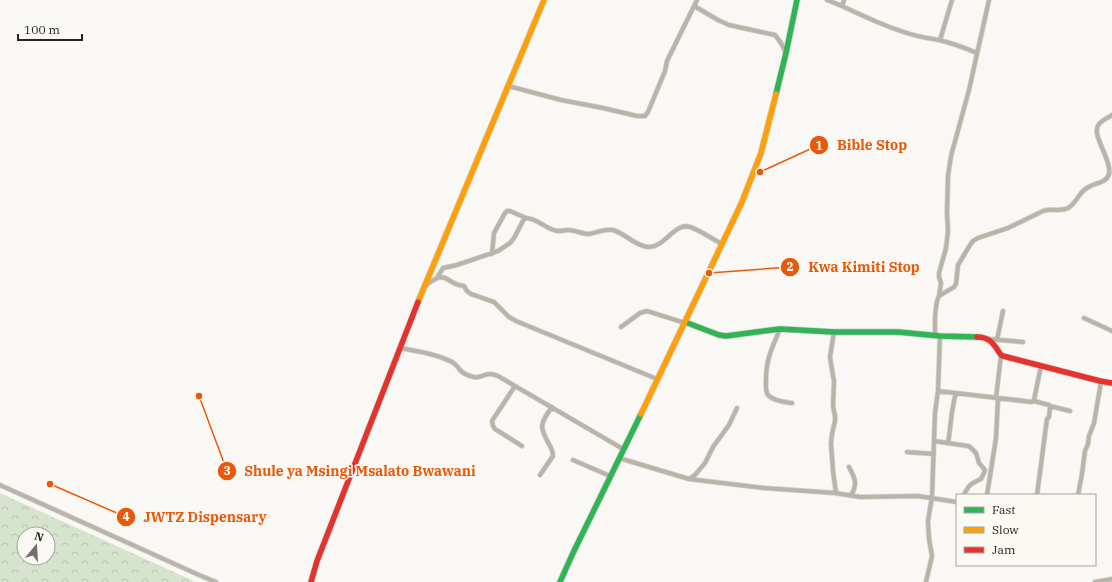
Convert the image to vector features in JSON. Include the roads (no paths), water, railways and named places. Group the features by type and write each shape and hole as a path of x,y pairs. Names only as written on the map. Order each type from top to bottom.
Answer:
{"main road":[{"path":"311,582 317,561 425,285 544,0"},
{"path":"560,582 742,202 761,152 786,53 797,0"},
{"path":"685,323 726,336 780,329 834,332 898,332 937,336 978,337 988,339 1001,355 1101,382 1112,383"}],"street":[{"path":"508,86 561,100 637,116 645,116 662,78 667,61 697,0"},
{"path":"827,0 891,28 913,35 940,40 977,53"},
{"path":"842,6 844,0"},
{"path":"940,40 952,0"},
{"path":"926,582 932,556 928,521 932,498 935,413 938,391 937,303 941,283 939,277 946,248 948,231 948,176 951,156 969,90 989,0"},
{"path":"694,6 729,25 775,34 786,53"},
{"path":"939,296 954,287 956,284 958,265 973,241 1008,228 1043,211 1063,210 1069,208 1082,191 1107,178 1110,168 1109,162 1097,135 1097,129 1099,123 1112,115"},
{"path":"492,254 494,234 507,211 526,218 534,219 560,231 570,230 583,234 590,234 608,229 623,234 637,244 646,247 656,247 680,227 690,226 722,244"},
{"path":"437,278 443,268 492,254 503,248 514,238 524,219 526,218"},
{"path":"425,285 437,278 443,277 455,284 464,286 471,294 492,301 508,317 528,327 657,379"},
{"path":"621,327 645,311 685,323"},
{"path":"997,340 1003,311"},
{"path":"1084,318 1112,331"},
{"path":"780,329 768,357 766,369 766,389 771,397 792,403"},
{"path":"834,332 830,357 834,381 833,406 835,421 831,443 836,493"},
{"path":"988,339 1023,342"},
{"path":"400,348 445,359 458,366 463,372 475,377 492,373 623,448"},
{"path":"987,494 996,438 997,398 1001,355"},
{"path":"1034,401 1041,366"},
{"path":"1078,494 1082,478 1085,451 1094,423 1101,382"},
{"path":"515,386 492,421 495,429 522,446"},
{"path":"938,391 1030,402 1034,401 1070,411"},
{"path":"948,443 952,405 956,393"},
{"path":"1037,494 1050,406"},
{"path":"540,474 553,456 553,452 543,433 542,423 543,419 552,407"},
{"path":"689,479 695,475 705,463 713,447 729,425 737,408"},
{"path":"934,441 968,446 976,453 979,463 985,470 981,480 970,485 964,494"},
{"path":"907,452 934,454"},
{"path":"619,458 689,479 866,497 918,496 956,501"},
{"path":"573,460 610,476"},
{"path":"849,467 856,481 851,495"},
{"path":"0,485 216,582"},
{"path":"1096,582 1112,579"}],"place":[{"name":"Bible Stop","path":"760,172"},
{"name":"Kwa Kimiti Stop","path":"709,273"},
{"name":"Shule ya Msingi Msalato Bwawani","path":"199,396"},
{"name":"JWTZ Dispensary","path":"50,484"}]}
